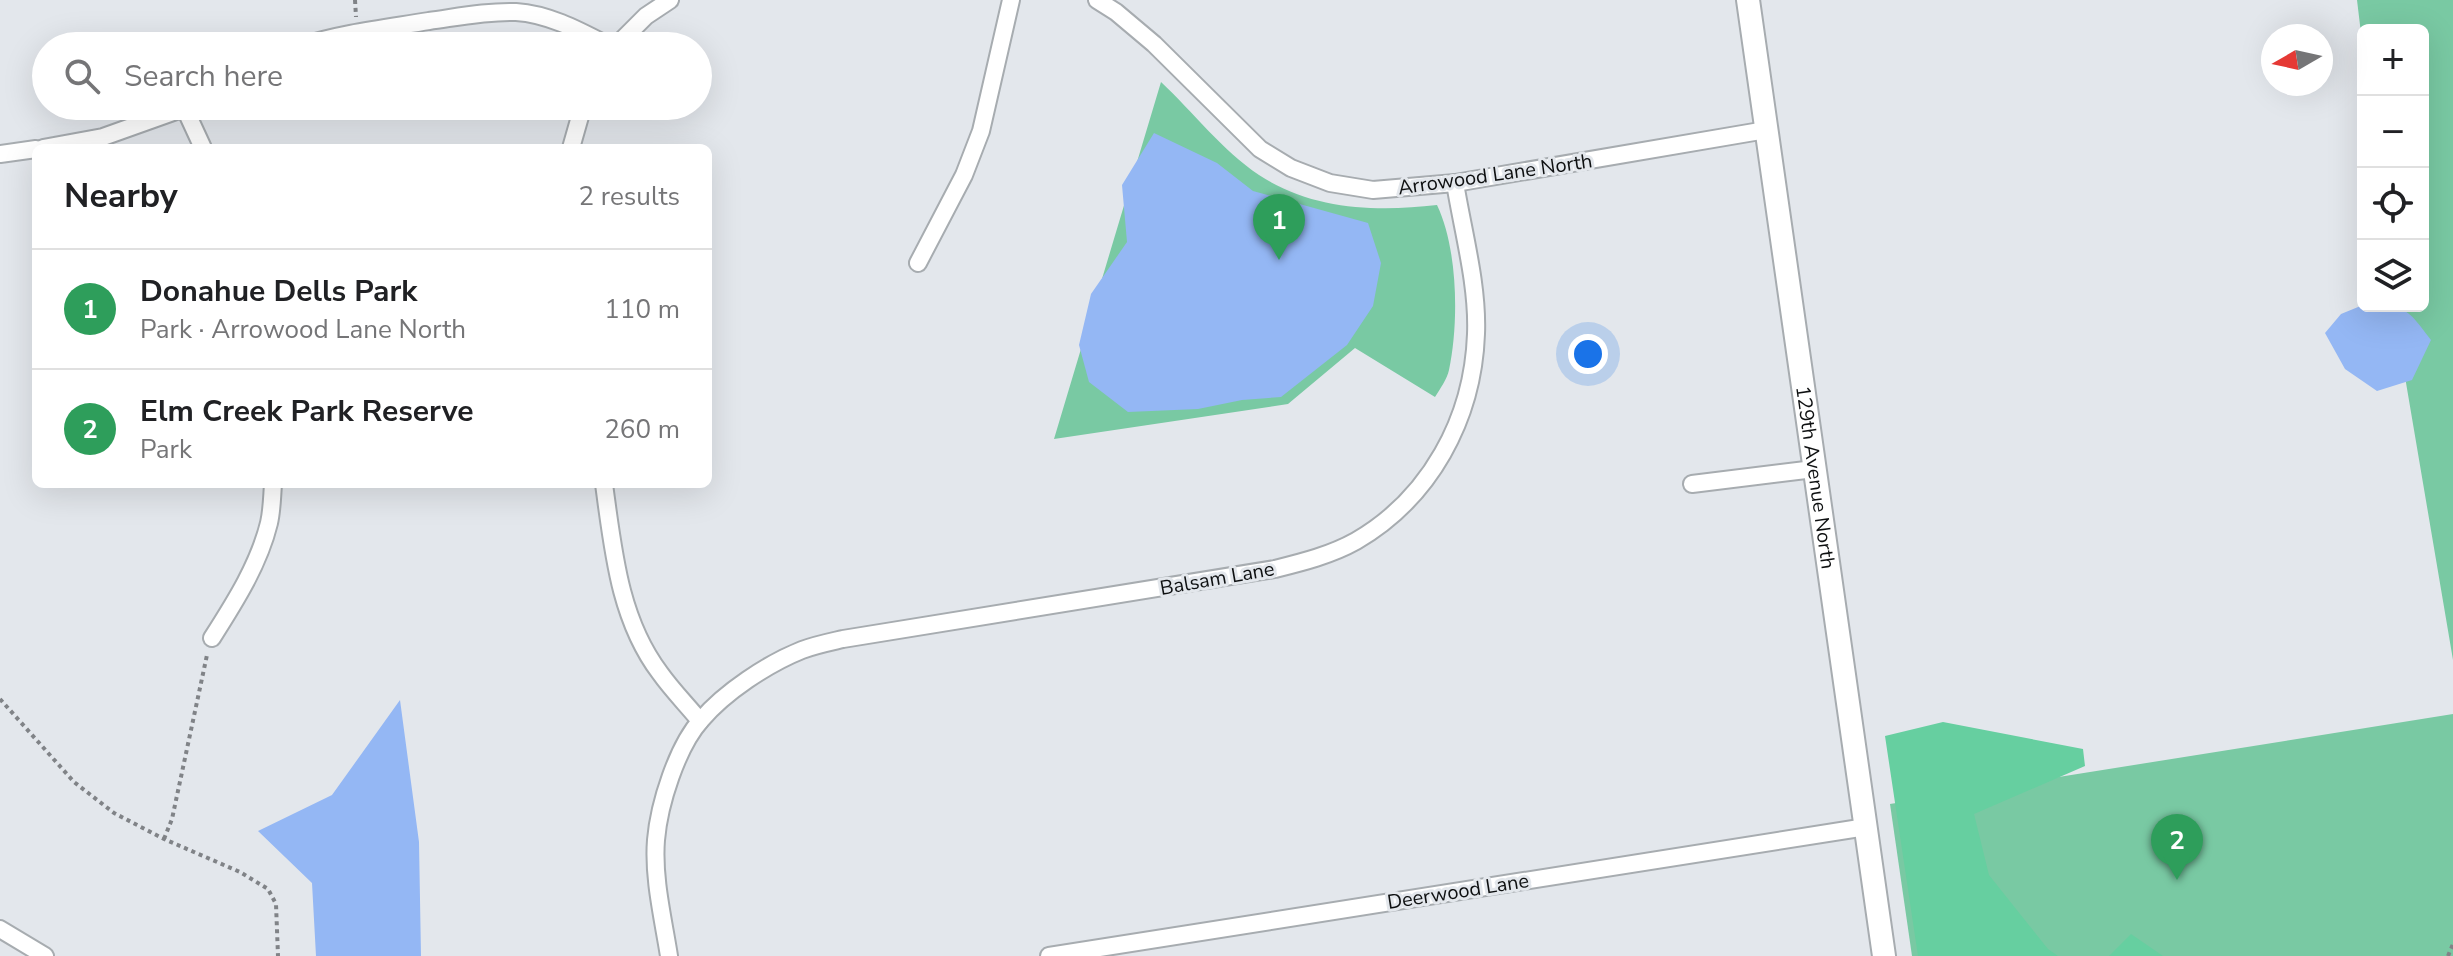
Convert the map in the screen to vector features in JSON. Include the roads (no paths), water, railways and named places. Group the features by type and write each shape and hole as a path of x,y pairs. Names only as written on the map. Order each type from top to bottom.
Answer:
{"main road":[{"name":"129th Avenue North","path":"1748,0 1884,956"}],"street":[{"path":"630,32 646,16 670,0"},
{"path":"918,263 964,175 981,131 1011,0"},
{"name":"Arrowood Lane North","path":"1097,0 1154,44 1260,149 1291,168 1330,183 1373,190 1455,183 1766,130"},
{"path":"369,32 479,14 517,12 547,18 582,32"},
{"path":"65,144 103,137 152,120"},
{"path":"192,120 201,144"},
{"path":"572,144 579,120"},
{"path":"0,154 32,150"},
{"name":"Balsam Lane","path":"700,721 766,667 804,649 843,639 1275,569 1316,559 1389,518 1419,488 1444,453 1462,416 1473,374 1476,332 1455,183"},
{"path":"1692,484 1814,469"},
{"path":"212,638 235,602 254,563 269,522 273,488"},
{"path":"605,488 615,563 624,601 658,672 700,721 677,761 663,799 656,840 658,884 669,956"},
{"name":"Deerwood Lane","path":"1049,956 1866,827"},
{"path":"0,929 45,956"}],"water":[{"path":"1154,133 1217,163 1253,191 1368,223 1381,263 1373,306 1347,345 1281,397 1242,400 1198,409 1128,412 1089,382 1079,345 1091,294 1127,242 1122,185"},
{"path":"2357,307 2357,312 2408,313 2431,340 2412,380 2377,391 2345,369 2325,333 2341,314"},
{"path":"400,700 419,842 421,956 316,956 312,883 258,831 332,795"}],"place":[{"name":"Donahue Dells Park","path":"1279,260"},
{"name":"Elm Creek Park Reserve","path":"2177,880"}]}
